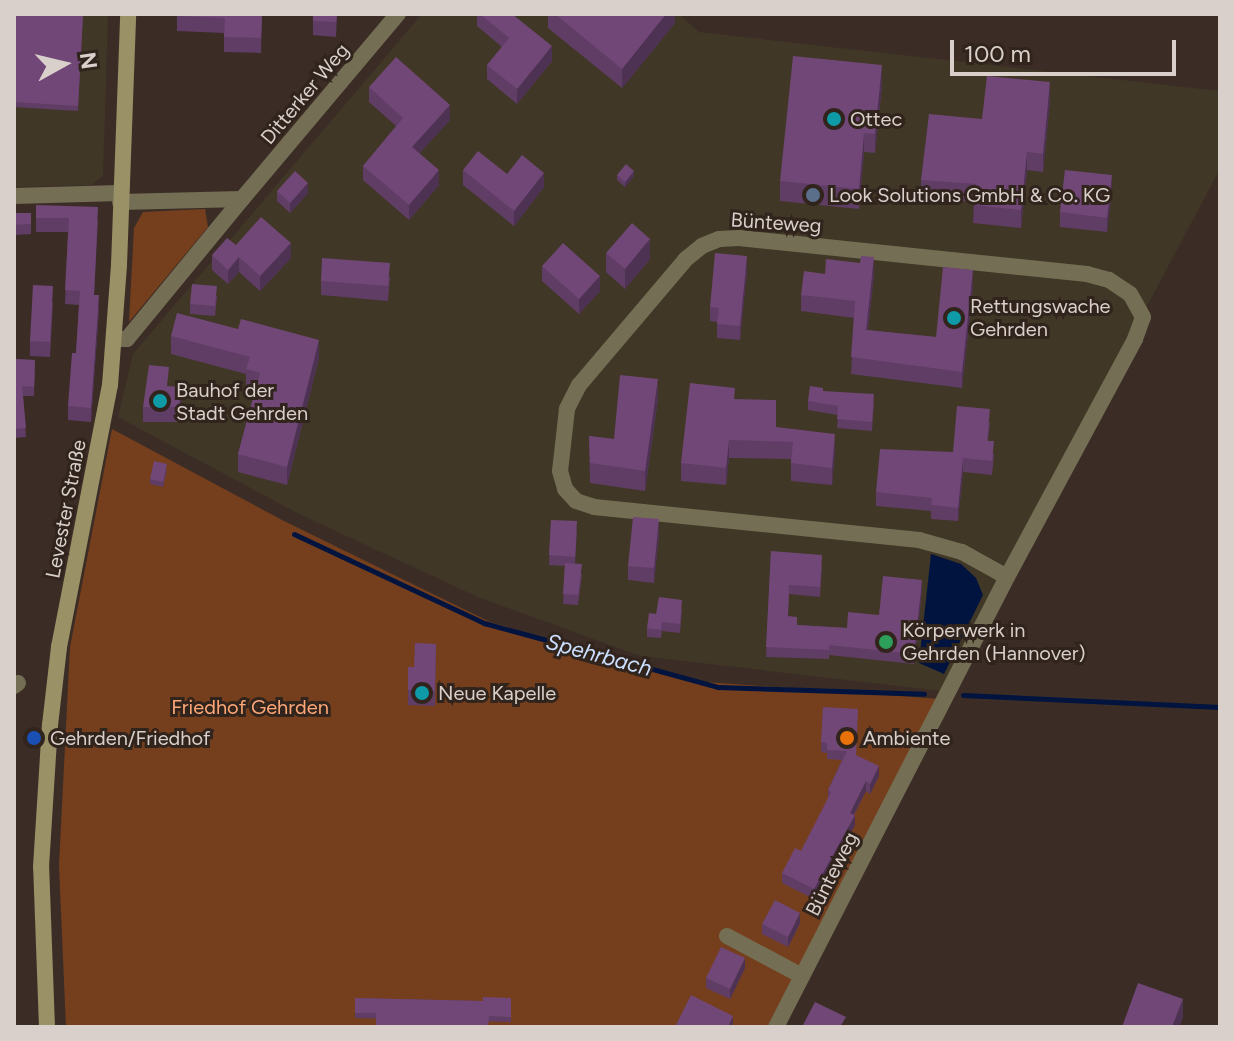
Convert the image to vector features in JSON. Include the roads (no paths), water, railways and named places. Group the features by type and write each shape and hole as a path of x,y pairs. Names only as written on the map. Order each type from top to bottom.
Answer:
{"street":[{"name":"Levester Straße","path":"48,1022 41,867 50,725 59,647 104,419 115,339 128,14"},
{"name":"Ditterker Weg","path":"115,339 127,339 398,14"},
{"path":"14,196 242,199"},
{"name":"Bünteweg","path":"776,1027 1007,577 1141,327 1143,317 1130,294 1109,280 1071,272 739,238 719,239 702,246 686,259 579,385 567,409 560,471 565,489 576,501 594,507 919,540 952,548 1007,577"},
{"path":"727,936 802,976"}],"water":[{"path":"931,554 961,564 976,578 983,595 944,674 919,663"}],"waterway":[{"name":"Spehrbach","path":"294,534 484,623 718,687 924,694"},
{"name":"Spehrbach","path":"963,695 1220,707"}],"place":[{"name":"Ottec","path":"834,119"},
{"name":"Look Solutions GmbH & Co. KG","path":"813,195"},
{"name":"Rettungswache Gehrden","path":"954,318"},
{"name":"Bauhof der Stadt Gehrden","path":"160,401"},
{"name":"Körperwerk in Gehrden (Hannover)","path":"886,642"},
{"name":"Neue Kapelle","path":"422,693"},
{"name":"Gehrden/Friedhof","path":"34,738"},
{"name":"Ambiente","path":"847,738"}],"park label":[{"name":"Friedhof Gehrden","path":"250,707"}]}
